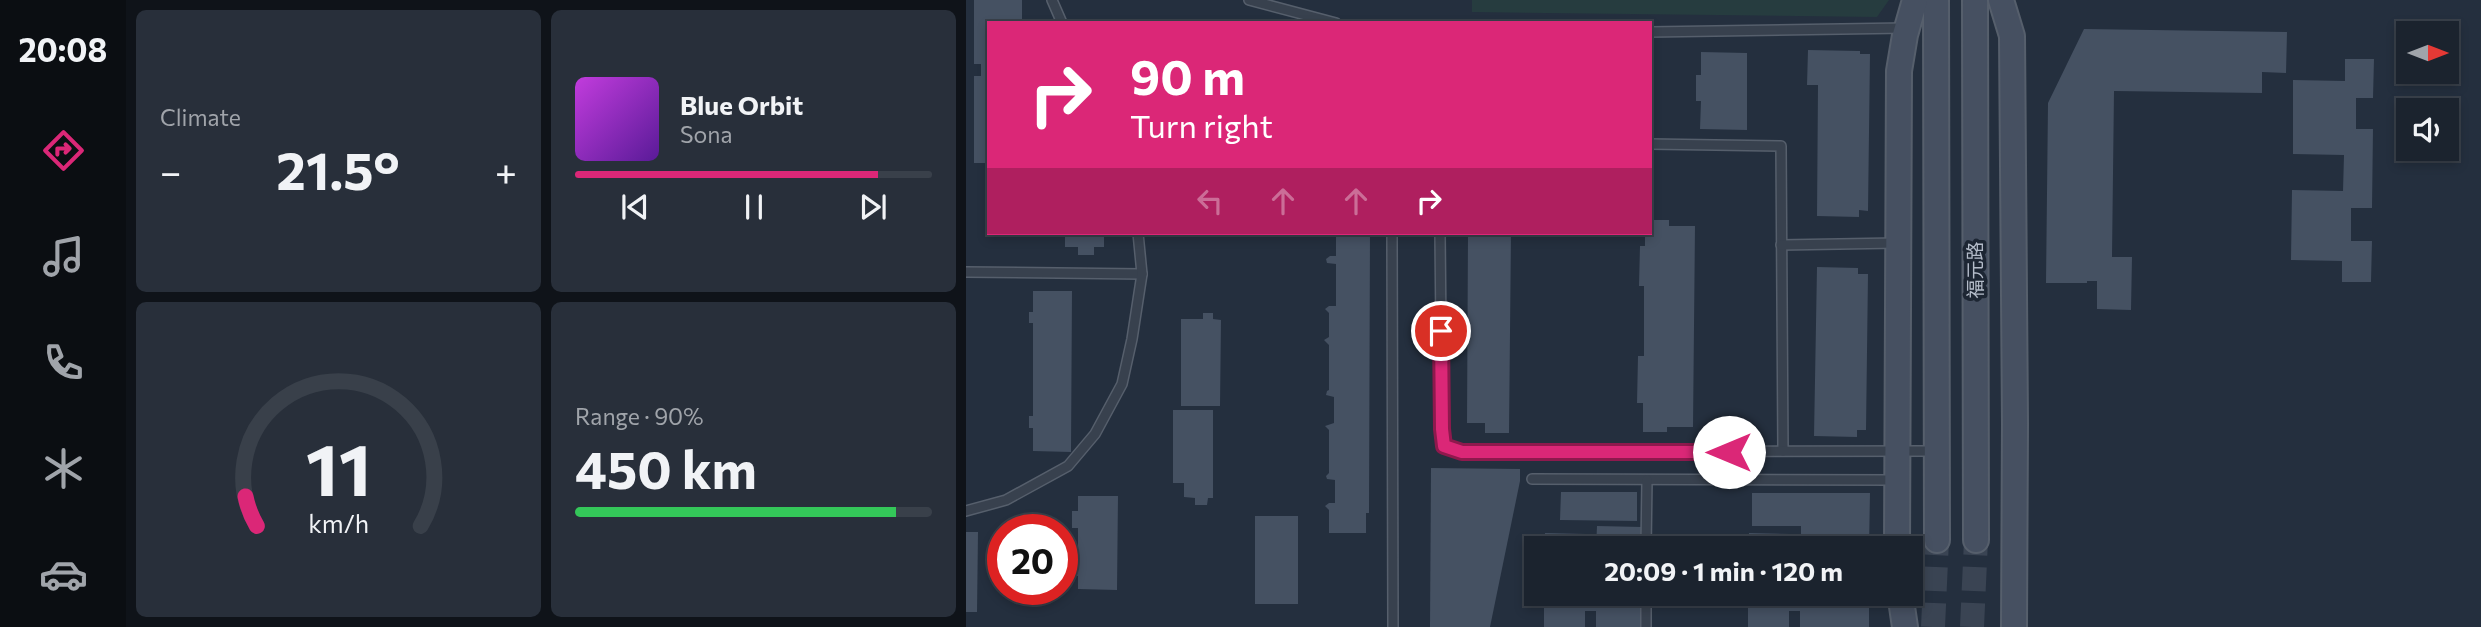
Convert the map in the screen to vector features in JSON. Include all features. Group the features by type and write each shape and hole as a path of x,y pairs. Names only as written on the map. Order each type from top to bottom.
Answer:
{"street":[{"path":"1897,536 1899,71 1907,28 1916,0"},
{"name":"福元路","path":"1936,0 1937,540"},
{"name":"福元路","path":"1975,0 1976,540"},
{"path":"2001,0 2012,36 2014,627"},
{"path":"1902,606 1905,627"}],"lane":[{"path":"1052,0 1061,21"},
{"path":"1249,0 1328,21"},
{"path":"1652,32 1907,28"},
{"path":"1652,144 1780,146 1783,452"},
{"path":"966,511 1006,500 1068,466 1095,434 1122,384 1132,339 1142,274 1138,235"},
{"path":"1392,235 1393,627"},
{"path":"1440,235 1444,446 1462,452 1937,451"},
{"path":"1781,245 1899,243"},
{"path":"966,272 1142,274"},
{"path":"1532,479 1897,480"},
{"path":"1646,536 1647,480"},
{"path":"1646,606 1646,627"}],"green space":[{"path":"1472,0 1889,0 1877,17 1472,12"}],"building":[{"path":"974,0 1022,0 1022,21 987,21 987,163 974,163 974,76 981,76 981,64 974,64"},
{"path":"2084,29 2287,32 2286,73 2262,72 2262,93 2114,91 2112,257 2132,257 2131,310 2097,309 2097,281 2046,283 2048,103"},
{"path":"1808,50 1860,51 1860,54 1870,54 1868,211 1859,210 1859,217 1817,216 1818,85 1807,85"},
{"path":"1701,52 1747,53 1747,130 1700,129 1701,101 1696,101 1696,75 1701,75"},
{"path":"2345,59 2374,59 2373,98 2356,98 2356,129 2373,129 2372,208 2351,208 2351,241 2372,241 2371,282 2342,282 2342,261 2291,260 2292,190 2343,191 2344,155 2293,154 2293,80 2345,81"},
{"path":"1652,220 1669,220 1669,226 1695,226 1693,427 1667,427 1667,432 1643,432 1643,403 1637,403 1638,356 1644,356 1644,286 1639,286 1640,246 1645,246 1645,235 1652,235"},
{"path":"1065,235 1104,235 1104,247 1094,247 1094,255 1078,255 1078,247 1065,247"},
{"path":"1336,235 1370,235 1369,513 1366,513 1366,533 1329,533 1329,510 1325,506 1335,503 1335,480 1327,479 1326,476 1329,473 1329,430 1325,426 1334,423 1334,397 1326,395 1329,390 1329,345 1324,340 1329,337 1329,313 1325,309 1336,306 1336,264 1327,263 1326,259 1336,256"},
{"path":"1468,235 1511,235 1509,433 1485,433 1485,423 1467,423"},
{"path":"1817,267 1858,268 1858,274 1868,274 1866,430 1857,430 1857,437 1814,436"},
{"path":"1033,291 1072,291 1071,452 1033,451 1033,428 1029,428 1029,416 1033,416 1033,323 1029,323 1029,312 1033,312"},
{"path":"1203,313 1213,313 1213,319 1221,320 1220,406 1181,406 1181,319 1203,319"},
{"path":"1173,410 1213,410 1213,498 1208,498 1207,505 1195,505 1195,498 1184,497 1184,483 1173,483"},
{"path":"1431,468 1520,469 1520,481 1490,627 1430,627"},
{"path":"1561,492 1637,492 1637,521 1560,520"},
{"path":"1752,493 1870,493 1869,536 1801,536 1801,526 1752,526"},
{"path":"1078,496 1118,496 1117,590 1078,589 1078,514 1072,514 1072,511 1078,511"},
{"path":"1255,516 1298,516 1298,604 1255,604"},
{"path":"1597,526 1642,527 1642,536 1597,536"},
{"path":"966,532 978,532 977,612 966,612"},
{"path":"1545,533 1586,534 1586,536 1545,536"},
{"path":"1749,533 1790,534 1790,536 1749,536"},
{"path":"1544,606 1642,606 1641,627 1596,627 1596,611 1585,611 1585,627 1544,627"},
{"path":"1748,606 1869,606 1869,627 1800,627 1800,611 1789,611 1789,627 1748,627"}],"tunnel":[{"path":"1933,627 1937,540"},
{"path":"1972,627 1976,540"}],"route":[{"path":"1441,331 1444,446 1462,452 1729,452"}]}
